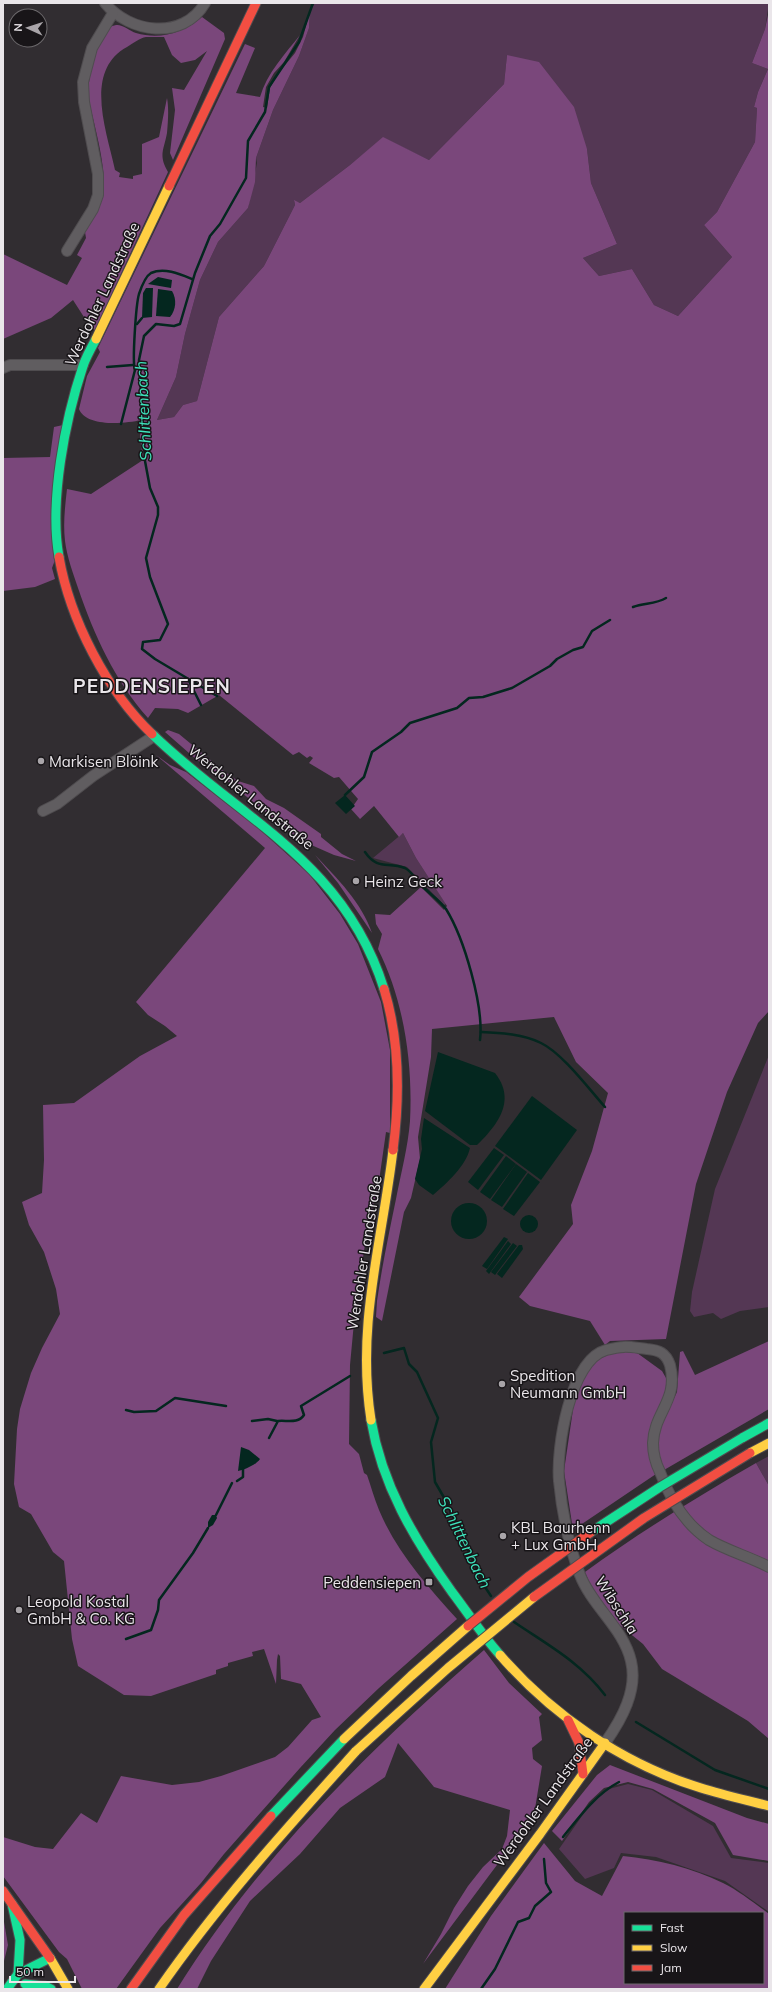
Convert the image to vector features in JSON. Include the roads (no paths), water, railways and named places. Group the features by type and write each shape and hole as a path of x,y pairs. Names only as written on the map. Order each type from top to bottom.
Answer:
{"main road":[{"name":"Werdohler Landstraße","path":"256,3 83,365 71,409 58,500 56,535 60,569 70,602 81,627 113,688 132,714 154,736 197,772 263,823 314,870 334,893 357,925 378,968 393,1018 398,1063 398,1106 392,1170 366,1325 365,1354 368,1390 376,1444 399,1507 409,1527 445,1581 496,1651 530,1687 568,1720 606,1743 424,1989"},
{"path":"131,1989 184,1915 277,1809 344,1739 457,1634 530,1576 657,1488 769,1423"},
{"path":"158,1989 180,1956 268,1849 356,1751 409,1701 546,1587 645,1516 678,1494 769,1443"},
{"path":"568,1720 579,1743 583,1774"},
{"path":"606,1743 637,1761 700,1788 769,1806"},
{"path":"3,1891 50,1958 68,1989"},
{"path":"12,1904 20,1940 18,1974"},
{"path":"7,1989 18,1974 50,1958"},
{"path":"16,1989 42,1971 50,1958"},
{"path":"25,1984 45,1986 51,1989"}],"street":[{"path":"105,3 113,13 136,26 156,30 173,27 185,22 201,9 205,3"},
{"path":"67,251 93,209 98,195 98,174 84,102 83,82 92,48 113,13"},
{"path":"3,368 10,365 83,365"},
{"path":"43,811 57,804 93,776 154,736"},
{"name":"Wibschla","path":"606,1743 615,1728 633,1687 632,1661 627,1647 589,1594 580,1575 568,1534 559,1481 562,1439 572,1390 582,1370 592,1357 601,1351 612,1348 634,1346 660,1350 667,1358 671,1369 672,1388 670,1397 656,1428 653,1443 655,1458 678,1509 695,1530 710,1540 769,1567"}],"waterway":[{"name":"Schlittenbach","path":"217,696 155,659 142,649 143,642 160,640 168,624 150,577 146,558 158,515 158,507 150,488 145,461 139,360 144,336 156,324 174,326 180,324 195,273 210,236 220,224 246,178 248,141 265,112 269,87 299,42 313,3"},
{"path":"135,370 134,345 137,309 139,294 146,279 151,273 156,271 172,272 192,279"},
{"path":"137,324 142,318"},
{"path":"107,367 133,365"},
{"path":"121,424 135,370 139,365"},
{"path":"633,607 666,598"},
{"path":"345,795 364,777 372,752 401,732 410,723 457,708 469,698 483,697 512,688 550,666 557,659 573,650 583,647 592,631 610,620"},
{"path":"188,679 201,705"},
{"name":"Schlittenbach","path":"365,852 374,862 399,866 407,869 446,909 466,954 476,991 479,1009 480,1040"},
{"path":"481,1032 520,1036 541,1043 558,1055 575,1072 605,1107"},
{"name":"Schlittenbach","path":"384,1353 404,1348 409,1364 417,1372 438,1418 431,1442 435,1482 446,1501 485,1587 491,1596"},
{"path":"269,1438 278,1421 299,1420 304,1415 301,1406 350,1376"},
{"path":"126,1410 134,1412 156,1411 175,1398 226,1406"},
{"path":"252,1421 268,1419 277,1421"},
{"path":"237,1481 243,1477 243,1469"},
{"path":"216,1515 232,1483"},
{"path":"126,1639 151,1630 158,1610 159,1600 193,1553 208,1528"},
{"name":"Schlittenbach","path":"514,1622 574,1663 605,1695"},
{"name":"Schlittenbach","path":"636,1722 715,1770 769,1789"},
{"path":"563,1837 595,1799 619,1782"},
{"path":"481,1989 495,1969 518,1922 529,1918 535,1906 551,1892 546,1883 544,1859"}],"place":[{"name":"Markisen Blöink","path":"41,761"},
{"name":"Heinz Geck","path":"356,881"},
{"name":"Spedition Neumann GmbH","path":"502,1384"},
{"name":"KBL Baurhenn + Lux GmbH","path":"503,1536"},
{"name":"Peddensiepen","path":"429,1582"},
{"name":"Leopold Kostal GmbH & Co. KG","path":"19,1610"}],"district":[{"name":"PEDDENSIEPEN","path":"152,686"}]}
